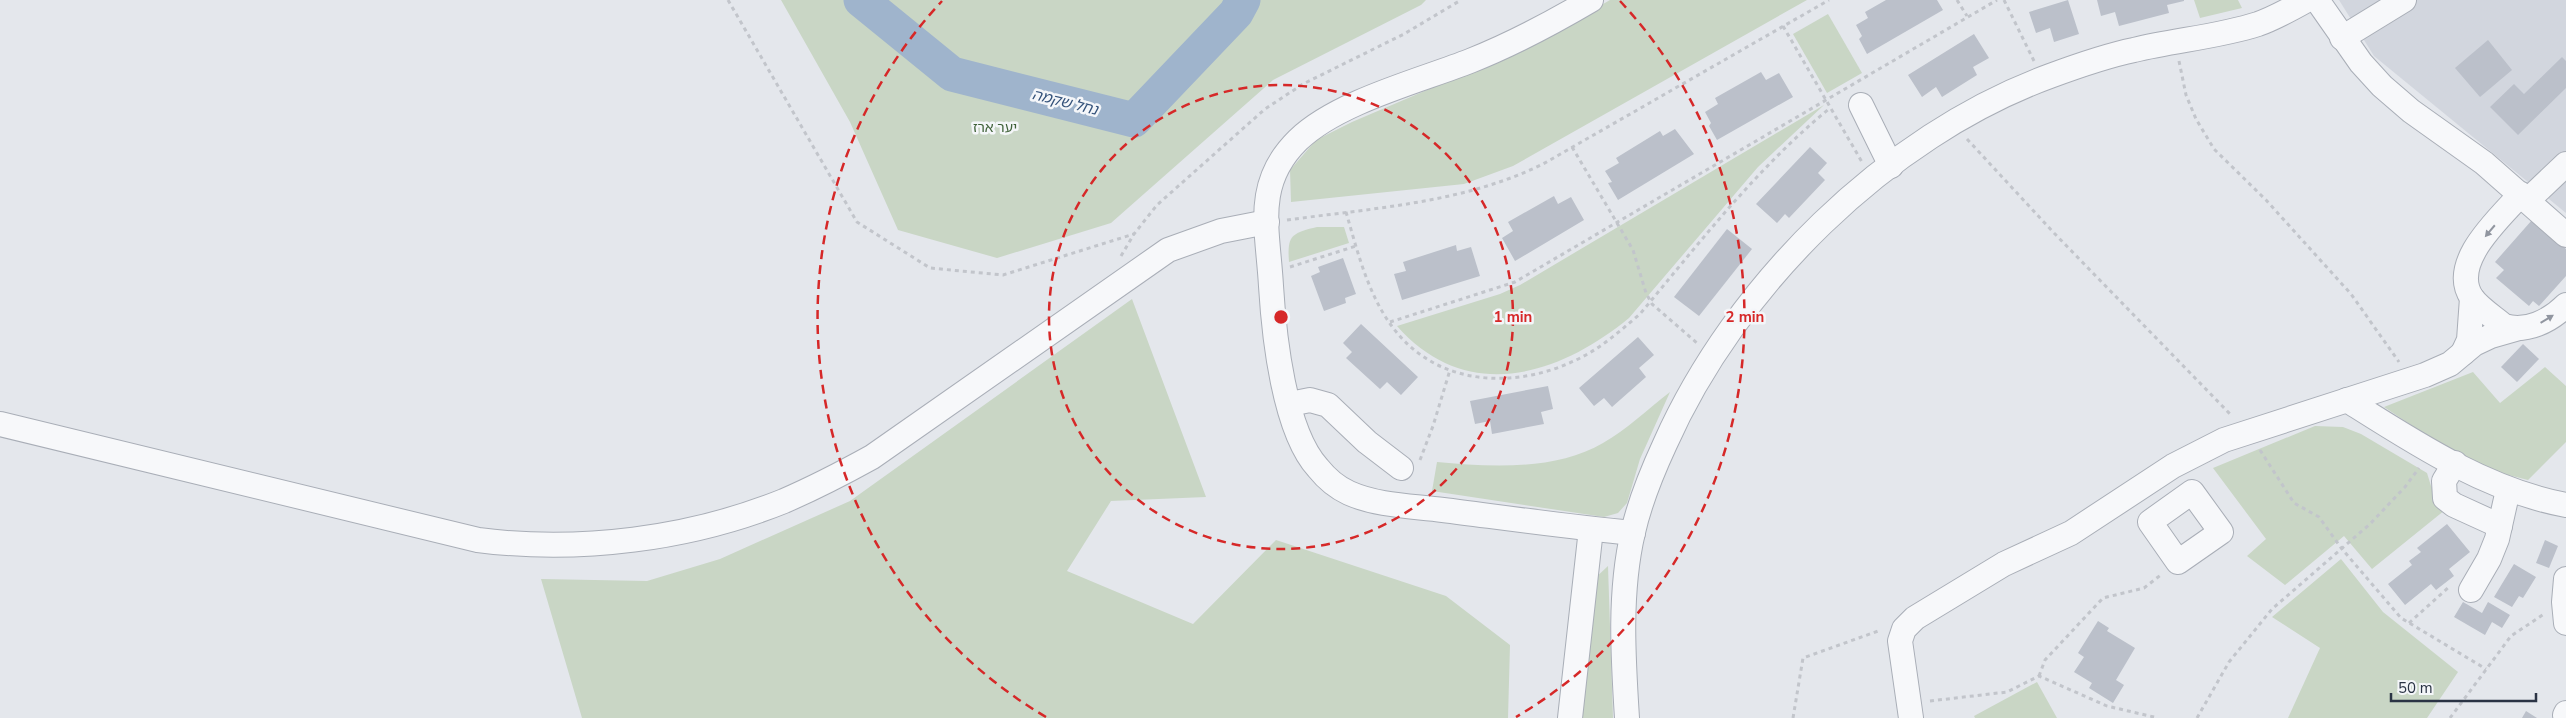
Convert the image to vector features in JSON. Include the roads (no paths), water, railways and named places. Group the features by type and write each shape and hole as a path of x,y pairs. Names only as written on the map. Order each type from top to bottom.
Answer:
{"street":[{"path":"1591,0 1536,32 1499,50 1327,118 1301,137 1286,152 1274,170 1268,185 1267,222 1270,274 1277,346 1298,434 1306,452 1331,481 1349,493 1400,504 1633,533"},
{"path":"1627,718 1623,656 1626,577 1633,533 1652,472 1670,432 1712,355 1739,317 1797,249 1833,214 1891,166 1953,124 2043,79 2130,50 2258,24 2307,0"},
{"path":"2317,0 2342,38 2367,69 2404,105 2484,162 2566,235"},
{"path":"2342,38 2404,0"},
{"path":"1860,105 1891,166"},
{"path":"2463,353 2469,340 2472,298 2466,274 2473,251 2524,197 2566,164"},
{"path":"0,424 478,540 515,545 553,545 655,536 739,516 782,502 823,484 872,457 1168,250 1221,230 1267,222"},
{"path":"2472,298 2504,326 2526,329 2540,323 2566,305"},
{"path":"1910,711 1900,641 1904,629 1915,618 2004,564 2071,533 2173,466 2224,440 2410,380 2450,364 2463,353 2491,336 2519,328"},
{"path":"1290,404 1310,400 1328,405 1367,442 1409,467"},
{"path":"2347,400 2455,463 2508,490 2534,499 2566,505"},
{"path":"2455,463 2444,481 2445,498 2454,505 2500,526"},
{"path":"2173,466 2192,492 2221,532 2178,562 2150,522 2192,492"},
{"path":"2471,590 2489,559 2500,526 2508,490"},
{"path":"1570,718 1591,529"}],"waterway":[{"name":"נחל שקמה","path":"861,0 952,74 1134,120 1236,13 1243,0"}],"park label":[{"name":"יער ארז","path":"995,127"}]}
